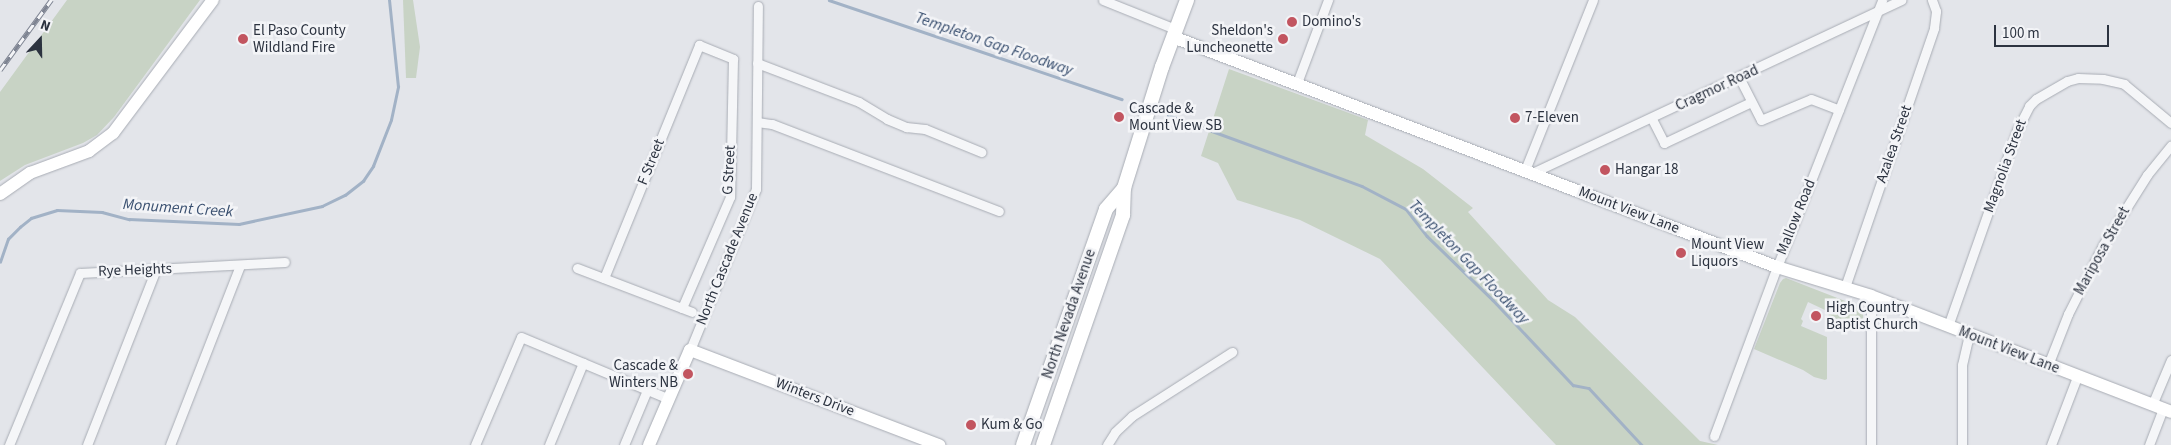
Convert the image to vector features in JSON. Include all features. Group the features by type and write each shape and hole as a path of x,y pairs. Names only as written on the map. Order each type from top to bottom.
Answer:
{"main road":[{"name":"North Nevada Avenue","path":"1043,445 1123,215 1124,188 1186,0"},
{"name":"North Nevada Avenue","path":"1023,445 1106,209 1124,188"},
{"path":"1052,445 1057,406"}],"street":[{"path":"0,194 30,173 89,151 113,133 213,0"},
{"name":"Mount View Lane","path":"1103,0 1174,33 1297,83 1777,267 1870,296 2162,409"},
{"path":"1297,83 1328,0"},
{"path":"1528,171 1593,0"},
{"name":"Mallow Road","path":"1714,436 1777,267 1882,0"},
{"name":"Cragmor Road","path":"1528,171 1652,119 1902,0"},
{"name":"Azalea Street","path":"1845,287 1934,28 1936,12 1932,0"},
{"name":"North Cascade Avenue","path":"649,445 690,350 697,314 754,197 757,181 758,6"},
{"name":"F Street","path":"604,278 699,45"},
{"name":"G Street","path":"682,308 730,197 733,59 699,45"},
{"path":"757,63 778,69 859,102 887,119 906,127 925,129 981,152"},
{"path":"1739,77 1761,120 1811,99 1839,110"},
{"name":"Magnolia Street","path":"1948,326 2017,130 2029,106 2036,99 2068,81 2078,78 2104,79 2124,84 2171,123"},
{"path":"1652,119 1664,143 1751,102"},
{"path":"758,122 772,124 999,211"},
{"name":"Mariposa Street","path":"2048,365 2068,314 2103,245 2147,176 2171,145"},
{"name":"Rye Heights","path":"9,445 78,276 85,272 285,262"},
{"path":"170,445 240,265"},
{"path":"577,268 697,314"},
{"path":"87,445 156,269"},
{"path":"1870,296 1871,445"},
{"path":"1962,445 1962,365 1969,334"},
{"path":"475,445 521,337 669,399"},
{"name":"Winters Drive","path":"690,350 939,445"},
{"path":"1107,445 1115,432 1132,416 1232,352"},
{"path":"2149,445 2162,409 2171,360"},
{"path":"549,445 583,363"},
{"path":"2051,445 2077,377"},
{"path":"624,445 647,390"}],"green space":[{"path":"67,0 200,0 114,117 97,135 83,143 25,165 0,181 0,92"},
{"path":"403,0 413,0 420,47 416,78 406,78"},
{"path":"1229,69 1368,120 1365,135 1423,169 1473,208 1468,212 1548,300 1575,317 1700,441 1718,445 1556,445 1380,259 1300,220 1237,200 1218,163 1201,156"},
{"path":"1786,278 1863,308 1863,322 1838,323 1828,318 1830,308 1825,310 1808,302 1801,319 1803,321 1801,326 1827,337 1827,379 1825,380 1814,377 1803,370 1754,349 1780,283"}],"waterway":[{"name":"Monument Creek","path":"0,262 8,239 20,227 31,218 57,210 102,212 129,219 239,224 322,206 345,195 363,181 373,166 391,120 398,87 389,0"},
{"name":"Templeton Gap Floodway","path":"829,0 1122,99"},
{"name":"Templeton Gap Floodway","path":"1168,115 1184,121"},
{"name":"Templeton Gap Floodway","path":"1190,123 1362,186 1406,209 1427,236 1493,300 1573,385 1589,388 1642,445"}],"railway":[{"path":"0,70 51,0"}],"place":[{"name":"Domino's","path":"1292,22"},
{"name":"El Paso County Wildland Fire","path":"243,39"},
{"name":"Sheldon's Luncheonette","path":"1283,39"},
{"name":"Cascade & Mount View SB","path":"1119,117"},
{"name":"7-Eleven","path":"1515,118"},
{"name":"Hangar 18","path":"1605,170"},
{"name":"Mount View Liquors","path":"1681,253"},
{"name":"High Country Baptist Church","path":"1816,316"},
{"name":"Cascade & Winters NB","path":"688,374"},
{"name":"Kum & Go","path":"971,425"}]}
